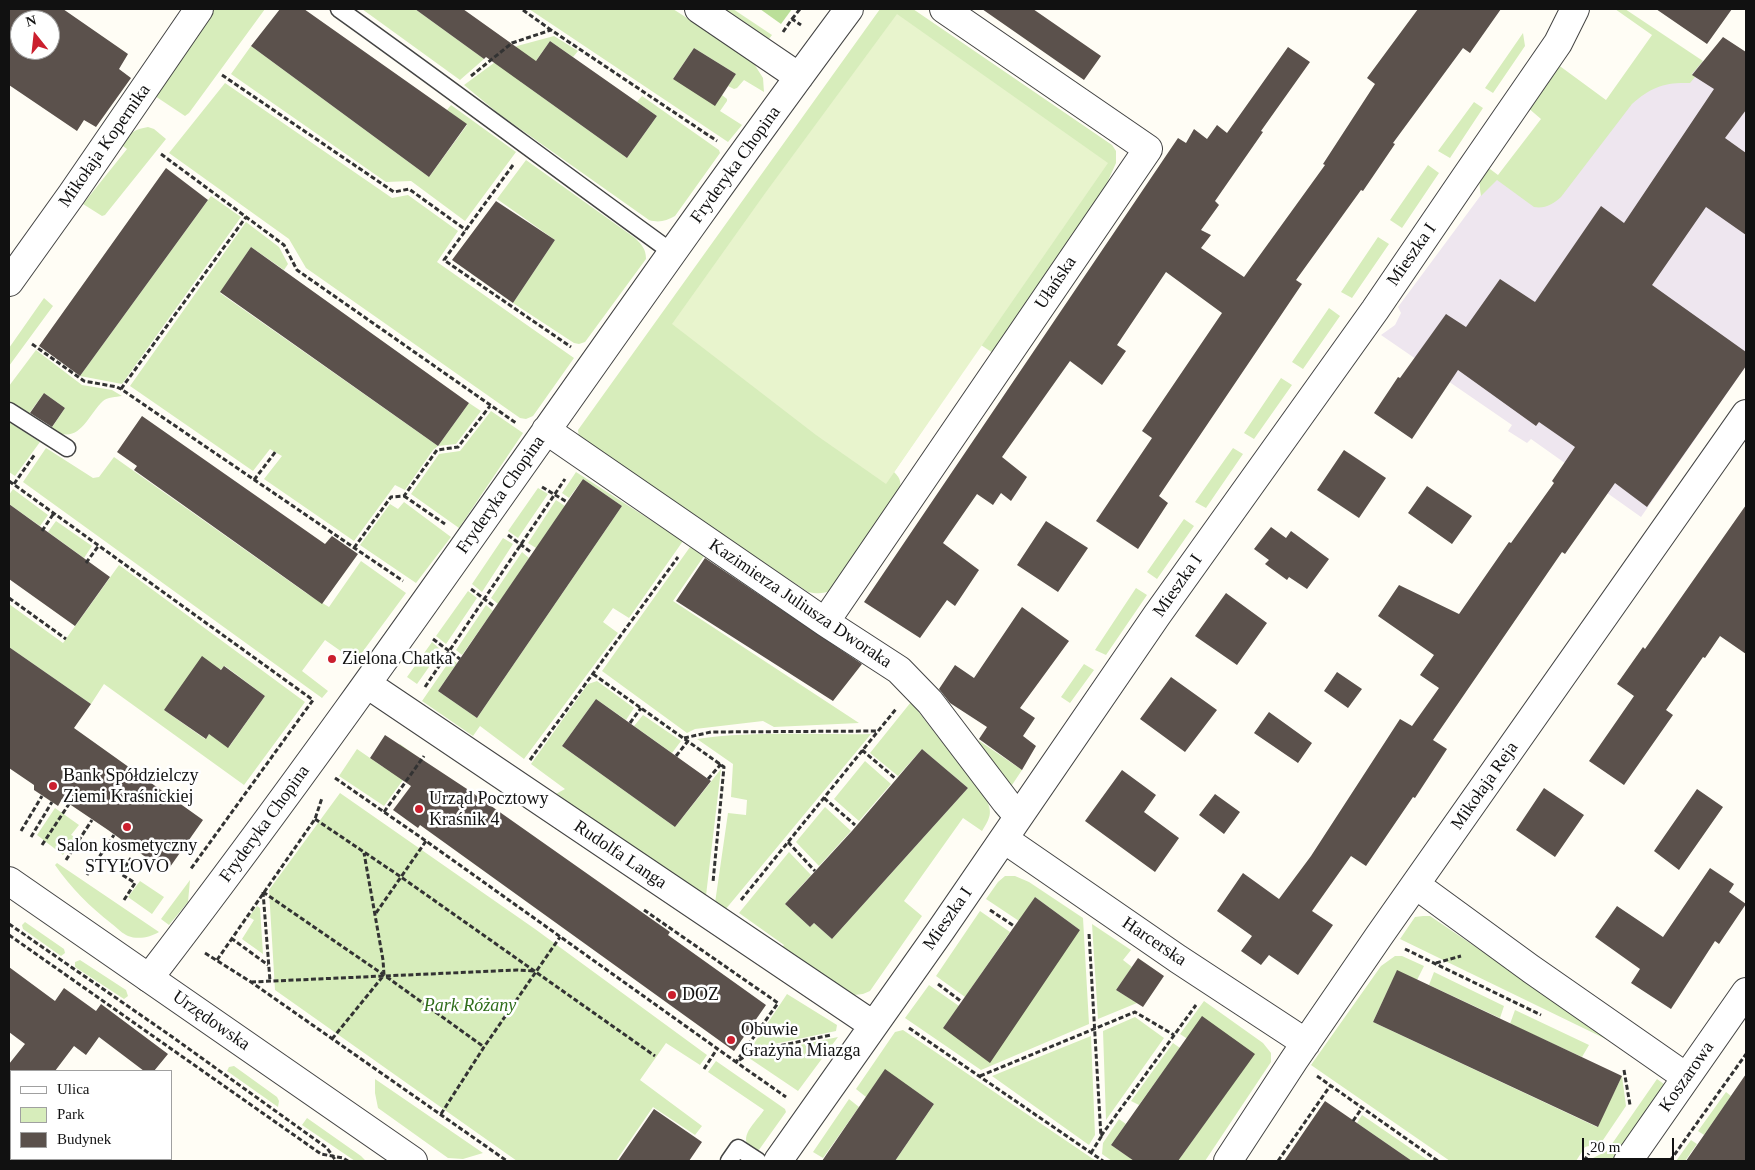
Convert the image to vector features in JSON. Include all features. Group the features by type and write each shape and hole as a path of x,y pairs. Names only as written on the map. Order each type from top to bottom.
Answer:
{"street":[{"name":"Mikołaja Kopernika","path":"9,282 199,9"},
{"path":"699,9 799,77"},
{"name":"Fryderyka Chopina","path":"149,978 201,911 367,684 673,252 850,9"},
{"name":"Ułańska","path":"825,622 1148,149 944,9"},
{"name":"Mieszka I","path":"778,1161 1004,839 1157,615 1375,310 1553,50 1575,9"},
{"name":"Mikołaja Reja","path":"1228,1161 1300,1051 1379,936 1746,414"},
{"name":"Kazimierza Juliusza Dworaka","path":"543,435 899,670 930,702 1018,816"},
{"name":"Rudolfa Langa","path":"367,684 873,1025"},
{"name":"Harcerska","path":"1004,839 1214,982 1300,1051"},
{"name":"Urzędowska","path":"9,881 412,1161"},
{"path":"1416,885 1531,969 1686,1077"},
{"name":"Koszarowa","path":"1628,1161 1746,992"}],"lane":[{"path":"339,9 453,90 526,146 673,252"},
{"path":"9,411 67,448"},
{"path":"729,1161 738,1148 758,1161"}],"path":[{"path":"779,32 784,31 800,9"},
{"path":"523,10 741,157"},
{"path":"792,19 826,41"},
{"path":"453,90 512,43 552,30"},
{"path":"222,75 394,192 410,189 466,230"},
{"path":"526,146 444,260 594,363"},
{"path":"161,154 284,245 297,270 490,406 543,435"},
{"path":"121,389 246,217"},
{"path":"32,344 84,381 121,389 428,598"},
{"path":"404,496 437,450 458,447 490,406"},
{"path":"49,436 10,483 313,700 188,874"},
{"path":"254,480 276,451"},
{"path":"424,688 570,471"},
{"path":"535,482 567,502"},
{"path":"354,548 391,497 404,496 469,541"},
{"path":"42,531 54,513"},
{"path":"502,530 532,553"},
{"path":"86,563 99,545"},
{"path":"528,762 679,556"},
{"path":"465,584 495,607"},
{"path":"9,598 66,639"},
{"path":"429,635 460,659"},
{"path":"593,674 724,767 713,889"},
{"path":"630,723 641,708"},
{"path":"738,903 897,708"},
{"path":"683,738 712,732 878,731"},
{"path":"676,756 688,741"},
{"path":"416,750 432,761"},
{"path":"862,750 896,779"},
{"path":"384,812 424,756"},
{"path":"708,779 720,764"},
{"path":"330,775 788,1098"},
{"path":"217,960 315,819 324,792"},
{"path":"21,830 42,796"},
{"path":"824,798 855,825"},
{"path":"31,837 52,802"},
{"path":"42,845 70,804"},
{"path":"315,819 401,877 655,1056"},
{"path":"66,860 92,820"},
{"path":"87,875 114,835"},
{"path":"376,913 426,841"},
{"path":"788,842 815,871"},
{"path":"332,1038 384,975 376,913 364,853"},
{"path":"124,900 135,883 121,874 131,858"},
{"path":"263,892 270,980"},
{"path":"263,892 384,975 484,1047"},
{"path":"637,904 778,1003 736,1062"},
{"path":"985,906 1014,926"},
{"path":"9,924 327,1148 336,1161"},
{"path":"1089,932 1101,1136"},
{"path":"9,935 321,1154 343,1158 348,1161"},
{"path":"1379,936 1546,1017"},
{"path":"231,938 269,965"},
{"path":"441,1114 484,1047 560,938"},
{"path":"198,948 332,1038 507,1161"},
{"path":"250,982 517,970 536,972"},
{"path":"934,981 962,1002"},
{"path":"1091,1153 1101,1136 1214,982"},
{"path":"979,1076 1135,1012 1174,1035"},
{"path":"906,1026 1103,1161"},
{"path":"736,1062 754,1051 836,1034"},
{"path":"704,1068 717,1049"},
{"path":"1300,1051 1330,1086 1438,1161"},
{"path":"1670,1161 1746,1054"},
{"path":"1623,1064 1631,1108"},
{"path":"1278,1161 1330,1086"},
{"path":"1353,1121 1362,1108"}],"shaded area":[{"path":"1660,33 1746,91 1746,366 1641,517 1531,439 1527,443 1508,431 1512,425 1381,335 1395,325 1401,313 1398,307 1484,191 1499,177 1606,110"}],"green space":[{"path":"212,9 265,9 185,116 152,94"},
{"path":"362,9 415,9 484,59 460,80"},
{"path":"529,9 673,9 751,59 763,78 764,92 744,80 737,88 734,89 728,86 736,74 694,48 673,79 722,95 727,99 720,111 742,125 728,142"},
{"path":"724,9 733,9 772,35 769,39"},
{"path":"760,9 792,9 781,24"},
{"path":"880,9 913,9 1112,145 1116,151 1116,163 1094,212 996,355 981,345 894,472 900,481 898,493 832,590 815,593 808,592 579,439 578,430"},
{"path":"1615,9 1625,9 1703,61 1692,74 1695,77 1690,83 1673,83 1652,90 1632,104 1561,197 1552,204 1545,207 1534,207 1497,180 1481,196 1480,180 1486,166 1498,175 1541,119 1527,107 1557,64 1606,100 1652,35"},
{"path":"897,14 1108,163 886,484 816,435 672,324"},
{"path":"1523,33 1525,46 1493,93 1485,88"},
{"path":"554,36 578,51 573,57 550,41 521,82 627,158 657,116 637,102 642,96 719,150 720,153 675,216 662,221 649,220 499,114 464,85 517,46"},
{"path":"251,46 429,177 467,125 447,110 451,105 516,152 465,221 411,181 386,182 231,74"},
{"path":"225,83 392,198 408,195 458,231 437,262 574,358 533,416 526,419 520,418 306,268 289,239 169,153"},
{"path":"1474,102 1483,108 1450,158 1438,151"},
{"path":"148,127 154,129 166,139 105,215 102,216 83,204 127,149 120,144 123,140 136,131"},
{"path":"526,160 635,238 642,245 645,252 646,259 585,342 579,344 574,343 513,303 555,240 497,199"},
{"path":"1428,165 1439,173 1402,228 1390,220"},
{"path":"211,196 241,217 122,384 80,376"},
{"path":"246,222 279,247 288,264 284,270 251,247 220,293 438,446 433,450 405,490 395,485 354,541 264,479 282,456 270,449 253,471 130,386"},
{"path":"1378,237 1389,244 1352,298 1341,292"},
{"path":"44,298 53,306 9,366 9,348"},
{"path":"1329,308 1340,316 1303,369 1292,362"},
{"path":"36,350 82,385 112,390 122,396 103,401 76,432 61,434 51,429 65,408 44,393 28,415 9,403 9,386"},
{"path":"1281,378 1292,385 1254,439 1244,433"},
{"path":"469,403 481,411 456,444 438,446"},
{"path":"491,411 523,433 459,528 411,494 439,454 460,451"},
{"path":"9,422 40,442 15,476 9,472"},
{"path":"46,448 93,478 99,477 114,457 306,593 329,607 361,561 406,593 358,658 352,659 325,640 302,671 328,691 322,698 23,482"},
{"path":"1233,448 1243,454 1206,508 1195,502"},
{"path":"576,472 683,541 629,618 613,608 603,622 618,633 524,759 480,726 473,736 422,701 451,659 457,663 438,691 477,718 622,506 583,479 569,498 562,493"},
{"path":"538,488 548,494 518,538 508,531"},
{"path":"13,489 48,515 40,526 9,504 9,495"},
{"path":"556,500 565,506 536,548 528,543"},
{"path":"404,502 451,537 416,583 360,545 390,504 398,509"},
{"path":"1184,519 1194,526 1157,579 1147,572"},
{"path":"56,521 92,546 84,558 48,532"},
{"path":"503,538 513,544 482,592 472,584"},
{"path":"690,547 704,556 673,601 859,723 774,727 763,721 695,729 687,733 602,671"},
{"path":"522,552 529,558 498,604 491,598"},
{"path":"119,565 305,702 244,785 104,684 91,704 9,647 9,604 63,643","holes":["225,666 265,696 229,747 209,734 205,739 164,710"]},
{"path":"1136,588 1147,595 1106,655 1095,650"},
{"path":"468,591 477,598 446,644 436,636"},
{"path":"486,605 493,611 462,655 456,650"},
{"path":"432,642 441,650 417,684 407,677"},
{"path":"1084,664 1094,670 1070,703 1061,697"},
{"path":"597,681 634,708 626,720 596,699 562,746 675,827 721,769 705,904 552,796 565,789 531,764 588,684"},
{"path":"911,702 986,799 990,815 982,831 963,818 904,901 922,916 870,991 854,995 781,949 784,945 739,913 789,852 811,875 785,904 810,927 814,923 832,939 968,788 922,749 898,776 870,753"},
{"path":"643,715 681,741 672,753 634,726"},
{"path":"761,734 871,734 725,910 715,903 728,813 746,815 747,800 731,797 733,764 697,739"},
{"path":"978,740 1022,770 1010,788 1000,780"},
{"path":"400,744 419,758 384,806 339,776 357,749 383,767"},
{"path":"865,761 891,784 859,821 834,799"},
{"name":"Park Różany","path":"340,793 535,929 707,1055 700,1065 666,1043 640,1080 702,1126 695,1135 653,1107 616,1161 517,1161 275,990 269,890"},
{"path":"825,807 851,831 819,866 796,842"},
{"path":"55,808 79,825 71,835 75,837 63,855 37,835"},
{"path":"57,863 159,932 140,938 124,934 81,897 55,865"},
{"path":"1005,876 1015,876 1029,882 1083,918 1089,1024 981,1070 905,1018 929,985 959,1006 943,1028 1080,930 1035,897 1019,921 986,899 998,882"},
{"path":"190,880 188,902 169,925 161,919"},
{"path":"140,881 164,897 152,914 128,897"},
{"path":"257,906 260,908 263,954 242,939 254,920 249,917"},
{"path":"980,911 1010,932 965,997 936,976"},
{"path":"1430,916 1614,1041 1612,1042 1400,939 1415,917"},
{"path":"25,922 64,949 65,953 61,956 23,929 22,925"},
{"path":"1092,924 1131,950 1123,960 1132,967 1116,990 1137,1003 1098,1019"},
{"path":"1395,956 1402,956 1424,966 1417,980 1397,971 1373,1022 1597,1127 1622,1076 1626,1106 1601,1143 1585,1147 1576,1161 1450,1161 1311,1065 1381,966"},
{"path":"80,960 126,990 128,996 124,999 75,967 75,962"},
{"path":"1434,972 1504,1006 1500,1018 1429,985"},
{"path":"787,994 837,1025 836,1031 755,1048 753,1045"},
{"path":"1204,1001 1263,1043 1271,1053 1271,1062 1205,1161 1178,1161 1254,1054 1186,1038 1180,1034"},
{"path":"1515,1010 1589,1045 1582,1057 1510,1024"},
{"path":"1135,1017 1164,1038 1106,1120 1103,1031"},
{"path":"903,1030 1096,1161 895,1161 934,1104 885,1070 866,1097 856,1089 895,1032"},
{"path":"1091,1036 1095,1135 1089,1145 992,1076"},
{"path":"838,1037 798,1091 749,1058 757,1054"},
{"path":"1173,1043 1180,1048 1139,1105 1131,1101"},
{"path":"716,1061 785,1109 786,1112 756,1154 750,1148 746,1138 751,1127 764,1110 708,1072"},
{"path":"234,1066 277,1097 279,1101 278,1107 227,1071 229,1067"},
{"path":"375,1079 483,1153 463,1159 448,1158 378,1108"},
{"path":"1657,1079 1668,1087 1616,1161 1589,1161 1607,1151"},
{"path":"1726,1092 1731,1096 1704,1135 1698,1131"},
{"path":"849,1099 859,1107 823,1158 813,1152"},
{"path":"1362,1115 1429,1161 1412,1161 1357,1123"},
{"path":"307,1118 366,1161 355,1161 302,1125"},
{"path":"1119,1119 1126,1124 1111,1145 1134,1161 1112,1161 1102,1154 1103,1143"},
{"path":"1691,1140 1697,1144 1685,1161 1676,1161"}],"building":[{"path":"9,9 63,9 128,54 119,69 131,78 96,127 84,120 77,131 9,85"},
{"path":"280,9 304,9 467,124 429,177 251,46"},
{"path":"415,9 463,9 536,61 550,41 657,116 627,158 486,57 484,59"},
{"path":"982,9 1033,9 1101,56 1084,80"},
{"path":"1418,9 1501,9 1470,53 1463,48 1393,143 1395,144 1363,191 1361,190 1296,280 1302,284 1159,496 1168,503 1138,549 1096,521 1152,438 1142,431 1222,313 1166,272 1117,345 1126,351 1102,385 1070,361 1002,457 1027,477 1011,501 1001,493 993,505 977,494 943,543 979,570 955,606 947,600 920,638 864,602 1178,138 1186,143 1194,129 1207,139 1217,125 1227,133 1288,47 1310,62 1261,131 1263,132 1215,201 1219,205 1201,230 1211,235 1201,248 1244,277 1325,165 1323,164 1375,84 1367,78"},
{"path":"1656,9 1732,9 1707,44"},
{"path":"1723,37 1746,52 1746,110 1725,138 1746,153 1746,235 1706,207 1652,285 1746,352 1746,366 1647,507 1615,483 1565,554 1562,552 1433,740 1447,749 1415,798 1413,797 1366,866 1351,856 1312,911 1333,925 1298,975 1269,955 1261,965 1241,951 1252,936 1217,911 1243,873 1279,899 1311,856 1400,719 1412,726 1439,688 1420,675 1434,655 1378,616 1399,585 1459,614 1509,542 1511,543 1554,483 1552,481 1575,447 1539,422 1536,426 1458,370 1412,439 1374,413 1398,377 1400,378 1446,314 1466,327 1500,279 1535,302 1601,206 1624,223 1714,89 1692,75"},
{"path":"694,48 736,74 715,106 673,79"},
{"path":"166,168 208,200 80,376 39,346"},
{"path":"496,201 555,240 513,303 452,260"},
{"path":"251,247 469,403 438,446 220,292"},
{"path":"44,393 65,408 52,427 30,413"},
{"path":"142,416 325,544 332,536 358,554 322,604 134,470 137,466 117,452"},
{"path":"1344,450 1386,478 1359,518 1317,490"},
{"path":"583,479 622,506 477,718 438,691"},
{"path":"1427,486 1472,516 1452,544 1408,513"},
{"path":"9,504 110,577 75,626 9,579"},
{"path":"1746,505 1746,654 1720,636 1666,710 1673,715 1624,785 1589,761 1634,696 1617,684 1643,647 1645,649"},
{"path":"1046,521 1088,548 1058,592 1017,565"},
{"path":"1271,527 1286,538 1291,531 1329,559 1307,589 1289,577 1287,580 1265,564 1269,560 1254,549"},
{"path":"705,558 862,664 833,701 676,601"},
{"path":"1226,593 1267,623 1237,665 1195,636"},
{"path":"1022,607 1069,641 1020,708 1035,718 1023,736 1036,746 1022,770 979,739 987,727 950,703 939,689 955,665 974,678"},
{"path":"9,647 91,704 74,728 203,820 170,867 158,858 154,863 62,799 58,806 34,790 34,785 9,768"},
{"path":"202,656 221,670 224,666 265,696 228,748 209,734 206,739 164,710"},
{"path":"1337,672 1362,689 1348,708 1324,691"},
{"path":"1171,677 1217,710 1185,752 1140,719"},
{"path":"596,699 711,781 675,827 562,746"},
{"path":"1269,712 1312,743 1298,763 1254,733"},
{"path":"385,735 467,789 670,932 668,935 766,1005 734,1051 420,825 418,828 393,810 411,786 370,758"},
{"path":"922,749 968,788 832,939 814,923 810,927 785,904 852,831"},
{"path":"1122,770 1156,795 1144,812 1179,838 1155,872 1085,821"},
{"path":"1544,788 1584,815 1555,857 1516,830"},
{"path":"1697,789 1723,807 1679,870 1654,851"},
{"path":"1215,794 1240,812 1224,834 1199,815"},
{"path":"1710,868 1734,884 1729,892 1746,904 1719,944 1715,941 1671,1009 1631,983 1640,969 1595,937 1617,906 1663,937"},
{"path":"1035,897 1080,930 990,1063 943,1028"},
{"path":"1138,958 1164,976 1143,1007 1116,990"},
{"path":"9,967 55,1001 64,988 96,1011 101,1004 168,1054 155,1070 143,1070 99,1037 86,1055 74,1046 56,1070 9,1071 9,1064 25,1044 9,1032"},
{"path":"1397,970 1622,1076 1598,1127 1373,1022"},
{"path":"1202,1016 1255,1054 1178,1161 1134,1161 1111,1145"},
{"path":"885,1069 934,1104 895,1161 822,1161"},
{"path":"1746,1074 1746,1161 1686,1161 1704,1135"},
{"path":"1325,1101 1357,1123 1412,1161 1284,1161"},
{"path":"654,1109 702,1142 689,1161 618,1161"}],"place":[{"name":"Zielona Chatka","path":"332,659"},
{"name":"Bank Spółdzielczy Ziemi Kraśnickiej","path":"53,786"},
{"name":"Urząd Pocztowy Kraśnik 4","path":"419,809"},
{"name":"Salon kosmetyczny STYLOVO","path":"127,827"},
{"name":"DOZ","path":"672,995"},
{"name":"Obuwie Grażyna Miazga","path":"731,1040"}]}
